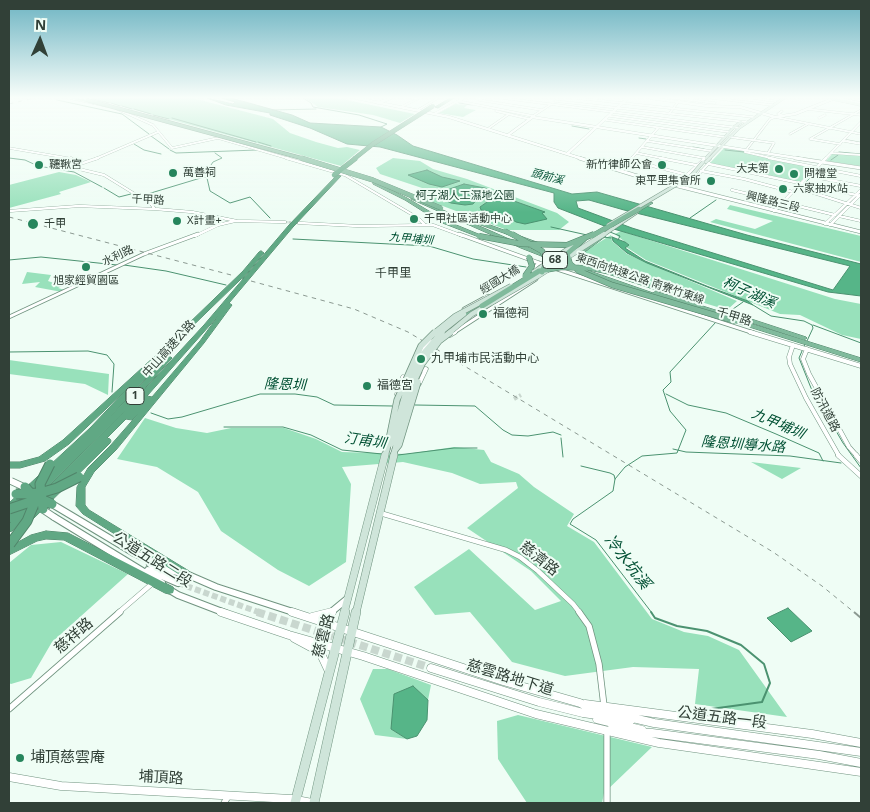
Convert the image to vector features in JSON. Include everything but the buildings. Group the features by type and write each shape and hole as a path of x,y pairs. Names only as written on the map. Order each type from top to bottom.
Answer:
{"highway":[{"name":"東西向快速公路 南寮竹東線","path":"214,136 374,183 563,263 735,321 861,359"},
{"name":"東西向快速公路 南寮竹東線","path":"217,136 331,166 373,180 441,208 450,214"},
{"name":"1","path":"339,175 389,136"},
{"name":"中山高速公路","path":"9,519 119,412 202,322 290,220 339,175"},
{"name":"中山高速公路","path":"9,529 122,418 306,209 339,175"},
{"path":"374,183 406,199 448,224 516,248 529,257 532,266 524,277"},
{"path":"479,236 522,244 567,245 588,238 651,203"},
{"path":"441,208 536,243 548,245 568,243 585,238"},
{"path":"612,229 580,252 579,257 590,265 639,283"},
{"path":"505,231 537,247 545,255 546,264 538,276"},
{"path":"585,238 568,252 567,257 572,266 594,279"},
{"path":"9,465 20,465 42,459 66,442 156,358 252,264"},
{"path":"454,322 496,298 532,274 554,267 570,266 593,269 639,283 840,350"},
{"path":"538,276 553,271 566,271 735,321"},
{"path":"186,574 94,517 80,506 81,487 87,476 202,342 250,274"},
{"name":"東西向快速公路 南寮竹東線","path":"665,297 840,350 861,359"},
{"path":"9,509 98,424 156,358"},
{"path":"9,545 186,360"},
{"path":"9,545 27,521 41,481 50,464 66,442"},
{"path":"9,509 79,477 113,448"},
{"path":"12,492 52,504"},
{"path":"9,545 46,534 65,536 169,590"}],"main road":[{"path":"706,161 712,151 725,137"},
{"path":"706,161 730,138"},
{"name":"經國大橋","path":"384,477 399,448 395,445 411,388 422,364 439,341 472,314 506,297 694,177 706,161"},
{"name":"經國大橋","path":"384,477 386,447 411,378 424,353 427,342 454,322 585,238 691,176 706,161"},
{"path":"386,447 397,400 427,342 441,326 468,307 511,286"},
{"path":"399,448 416,387 425,366 442,343 463,324 506,297"},
{"name":"慈雲路","path":"313,803 380,513 384,477"},
{"name":"慈雲路","path":"296,802 350,594 384,477"}],"street":[{"path":"77,165 149,136"},
{"path":"161,136 172,148 218,138 339,175 418,218 424,224"},
{"path":"514,136 622,170 682,186"},
{"path":"567,153 586,136"},
{"path":"622,170 652,136"},
{"path":"659,136 861,168"},
{"path":"717,136 725,137"},
{"path":"747,150 757,136"},
{"path":"816,136 810,140 840,144"},
{"path":"774,210 848,136"},
{"path":"730,138 774,143 768,153"},
{"path":"844,140 861,143"},
{"path":"647,141 712,151"},
{"path":"642,147 754,173 800,186 861,207"},
{"path":"9,148 67,156 74,159 80,169 104,174 151,204 154,209"},
{"path":"747,150 823,162"},
{"path":"747,150 745,152 861,176"},
{"path":"833,152 861,154"},
{"path":"636,154 696,165"},
{"path":"630,160 687,175"},
{"path":"674,183 687,175 696,165 706,161"},
{"path":"682,186 701,171 706,161"},
{"path":"622,170 682,186"},
{"path":"701,171 744,179 793,192"},
{"path":"744,179 754,173"},
{"path":"810,176 861,188 860,195 828,223"},
{"name":"興隆路三段","path":"682,186 861,231"},
{"path":"800,186 860,195"},
{"path":"732,190 835,215"},
{"path":"828,223 839,216 849,203"},
{"name":"千甲路","path":"9,211 79,206 154,209 192,212 237,221 285,222"},
{"path":"839,216 861,221"},
{"name":"水利路","path":"9,317 144,254 218,225 237,221"},
{"name":"千甲路","path":"299,223 370,226 424,224 436,226 633,295 861,366"},
{"path":"539,263 534,270 505,290 484,298 443,323 431,333 432,335 440,338 447,337 506,297 556,268"},
{"path":"534,270 546,273"},
{"path":"493,294 506,297"},
{"path":"386,447 392,433 406,381 427,342 451,320 480,303 484,298"},
{"path":"484,298 498,304"},
{"path":"442,343 456,328 488,307 498,304"},
{"name":"防汛道路","path":"793,345 788,357 806,398 839,456 861,476"},
{"path":"807,349 803,359 809,374 849,447 861,462"},
{"path":"399,448 412,391 420,371 425,366"},
{"path":"386,447 403,377 424,373 399,448"},
{"path":"386,447 392,449 399,448"},
{"name":"公道五路二段","path":"10,480 36,498 54,517 158,579 169,590 212,609 348,651"},
{"name":"公道五路二段","path":"52,504 134,553 169,570 186,574 216,587 352,631"},
{"name":"慈濟路","path":"380,513 506,550 520,557 538,572 573,604 589,626 599,664 604,706"},
{"path":"125,559 178,583 134,553"},
{"name":"慈祥路","path":"9,709 154,583"},
{"path":"304,616 315,617 331,613 350,594"},
{"name":"公道五路一段","path":"352,631 503,681 580,703 656,715 812,734 861,743"},
{"path":"289,634 320,652 330,676"},
{"name":"公道五路一段","path":"348,651 536,714 659,743 861,772"},
{"name":"慈雲路地下道","path":"430,668 502,691 583,713 606,722 652,733"},
{"name":"公道五路一段","path":"580,703 590,708 654,723 861,752"},
{"name":"慈雲路地下道","path":"583,713 654,723"},
{"name":"公道五路一段","path":"607,730 618,729 652,733 819,755 861,763"},
{"path":"607,730 607,803"},
{"name":"埔頂路","path":"9,777 61,786 227,799 313,803"}],"green space":[{"path":"230,136 298,136 338,148 347,147 360,150 341,166"},
{"path":"725,147 746,150 745,152 815,168 800,182 710,163"},
{"path":"833,153 861,155 861,166 826,161"},
{"name":"柯子湖人工濕地公園","path":"393,158 420,161 433,169 467,179 557,213 569,222 559,230 507,230 424,199 426,192 422,188 380,174 376,168"},
{"path":"59,172 76,175 91,182 59,192 61,194 9,208 9,185"},
{"path":"730,205 861,236 861,262 710,222 716,219 755,229 773,221 727,209"},
{"path":"621,231 835,299 861,304 861,339 842,335 800,315 780,314 646,260 626,247 629,245 615,234"},
{"path":"611,235 612,241 627,254 737,301 727,310 640,283 593,265 582,258 582,253"},
{"path":"27,272 51,275 48,281 62,286 58,288 65,290 62,292 35,287 40,282 22,284"},
{"path":"9,360 109,374 108,395 85,384 9,374"},
{"path":"145,418 176,428 207,433 231,428 284,428 316,439 342,452 406,454 454,447 484,450 491,462 519,474 534,487 574,514 567,526 594,542 652,619 684,632 708,636 739,650 787,717 695,704 699,669 633,667 565,676 512,662 470,612 435,615 414,587 469,549 535,610 561,601 531,571 467,528 518,488 516,482 480,484 452,473 403,462 342,467 351,484 346,562 309,586 278,570 221,531 198,492 157,467 117,459"},
{"path":"751,462 801,468 782,479"},
{"path":"61,542 128,574 52,642 31,678 11,684 9,683 9,563 31,545"},
{"path":"373,669 388,669 431,685 428,700 412,686 391,729 407,739 375,735 360,699"},
{"path":"518,715 652,747 604,793 602,803 527,803 498,759 497,721"}],"shaded area":[{"name":"頭前溪","path":"328,136 398,136 413,146 572,194 597,192 747,235 861,264 861,296 828,292 607,227 558,208 554,202 554,193 380,147 347,144","holes":["589,200 850,266 833,290 632,228 578,208 576,201"]},
{"path":"427,170 442,177 460,181 442,187 408,175"},
{"path":"464,184 485,188 494,193 478,198 473,204 465,205 451,203 435,194"},
{"path":"497,195 545,212 542,213 547,219 525,224 516,222 507,216 481,210 480,207"},
{"path":"612,237 625,242 629,245 625,248 645,261 748,301 753,305 647,263 627,253 613,241"},
{"path":"788,608 812,631 791,642 767,618"},
{"path":"413,686 428,700 427,720 417,736 407,739 391,729 394,694"}],"waterway":[{"path":"151,136 169,149"},
{"path":"235,136 256,142"},
{"path":"639,138 646,139"},
{"path":"258,142 271,146"},
{"path":"134,144 144,150 161,154"},
{"path":"693,147 704,149"},
{"path":"170,150 176,153 257,150"},
{"path":"725,150 744,152"},
{"path":"839,152 861,154"},
{"path":"208,175 213,168 211,165 213,162 222,158 215,153"},
{"path":"831,160 838,155"},
{"path":"9,158 25,160 38,166 74,172 102,187"},
{"path":"812,175 817,170"},
{"name":"九甲埔圳","path":"141,196 204,177 207,178 210,191 230,203 250,197 270,218"},
{"path":"805,183 810,178"},
{"path":"104,188 119,197 131,194"},
{"path":"690,218 716,200"},
{"path":"551,227 587,235"},
{"name":"柯子湖溪","path":"610,232 620,236 618,240"},
{"path":"603,237 611,238"},
{"name":"九甲埔圳","path":"293,239 429,246 473,259 526,267"},
{"path":"9,260 41,257 117,265"},
{"path":"124,265 166,271 226,285"},
{"name":"冷水坑溪","path":"726,314 743,302"},
{"name":"柯子湖溪","path":"753,305 771,316 804,321 812,325 813,328 807,341"},
{"name":"冷水坑溪","path":"678,450 686,430 670,411 663,390 671,382 670,372 716,322"},
{"path":"813,325 861,343"},
{"name":"柯子湖溪","path":"805,344 799,358 811,388 843,443 861,468"},
{"name":"隆恩圳","path":"9,352 88,351 107,355 114,364 112,392"},
{"name":"隆恩圳","path":"151,413 168,419 182,417 260,394 295,394 317,397 334,405 392,406"},
{"name":"九甲埔圳","path":"666,394 688,405 726,413 776,434 819,453 823,460"},
{"name":"隆恩圳","path":"415,405 475,406 503,430 512,435 528,436 553,432 561,435"},
{"name":"汀甫圳","path":"224,427 283,427 311,435 342,450 382,454"},
{"name":"隆恩圳","path":"561,438 563,457"},
{"name":"汀甫圳","path":"398,455 454,448 477,448"},
{"name":"冷水坑溪","path":"673,449 678,450"},
{"name":"冷水坑溪","path":"615,479 625,467 642,456 677,453 678,450"},
{"name":"隆恩圳導水路","path":"678,450 790,456 823,460"},
{"name":"隆恩圳導水路","path":"823,460 841,463"},
{"name":"隆恩圳導水路","path":"581,466 610,473 614,475 615,479"},
{"name":"冷水坑溪","path":"615,479 613,491 573,519 570,524 596,540 652,613"},
{"name":"冷水坑溪","path":"651,612 655,618 677,626 707,631 741,645 764,664 770,683 762,702 711,709"}],"tunnel":[{"path":"285,222 299,223"},
{"path":"514,399 521,395"},
{"path":"178,583 261,613"},
{"path":"257,612 431,668"}],"railway":[{"path":"9,217 235,276"},
{"path":"251,281 354,309 408,332 773,552 822,586 855,613"},
{"path":"854,612 861,618"}],"place":[{"name":"韆鞦宮","path":"39,165"},
{"name":"新竹律師公會","path":"662,165"},
{"name":"大夫第","path":"779,169"},
{"name":"萬善祠","path":"173,173"},
{"name":"問禮堂","path":"794,174"},
{"name":"東平里集會所","path":"711,181"},
{"name":"六家抽水站","path":"783,189"},
{"name":"千甲社區活動中心","path":"414,219"},
{"name":"X計畫+","path":"177,221"},
{"name":"千甲","path":"33,224"},
{"name":"旭家經貿園區","path":"86,267"},
{"name":"福德祠","path":"483,314"},
{"name":"九甲埔市民活動中心","path":"421,359"},
{"name":"福德宮","path":"367,386"},
{"name":"埔頂慈雲庵","path":"20,758"}],"district":[{"name":"千甲里","path":"393,274"}]}
